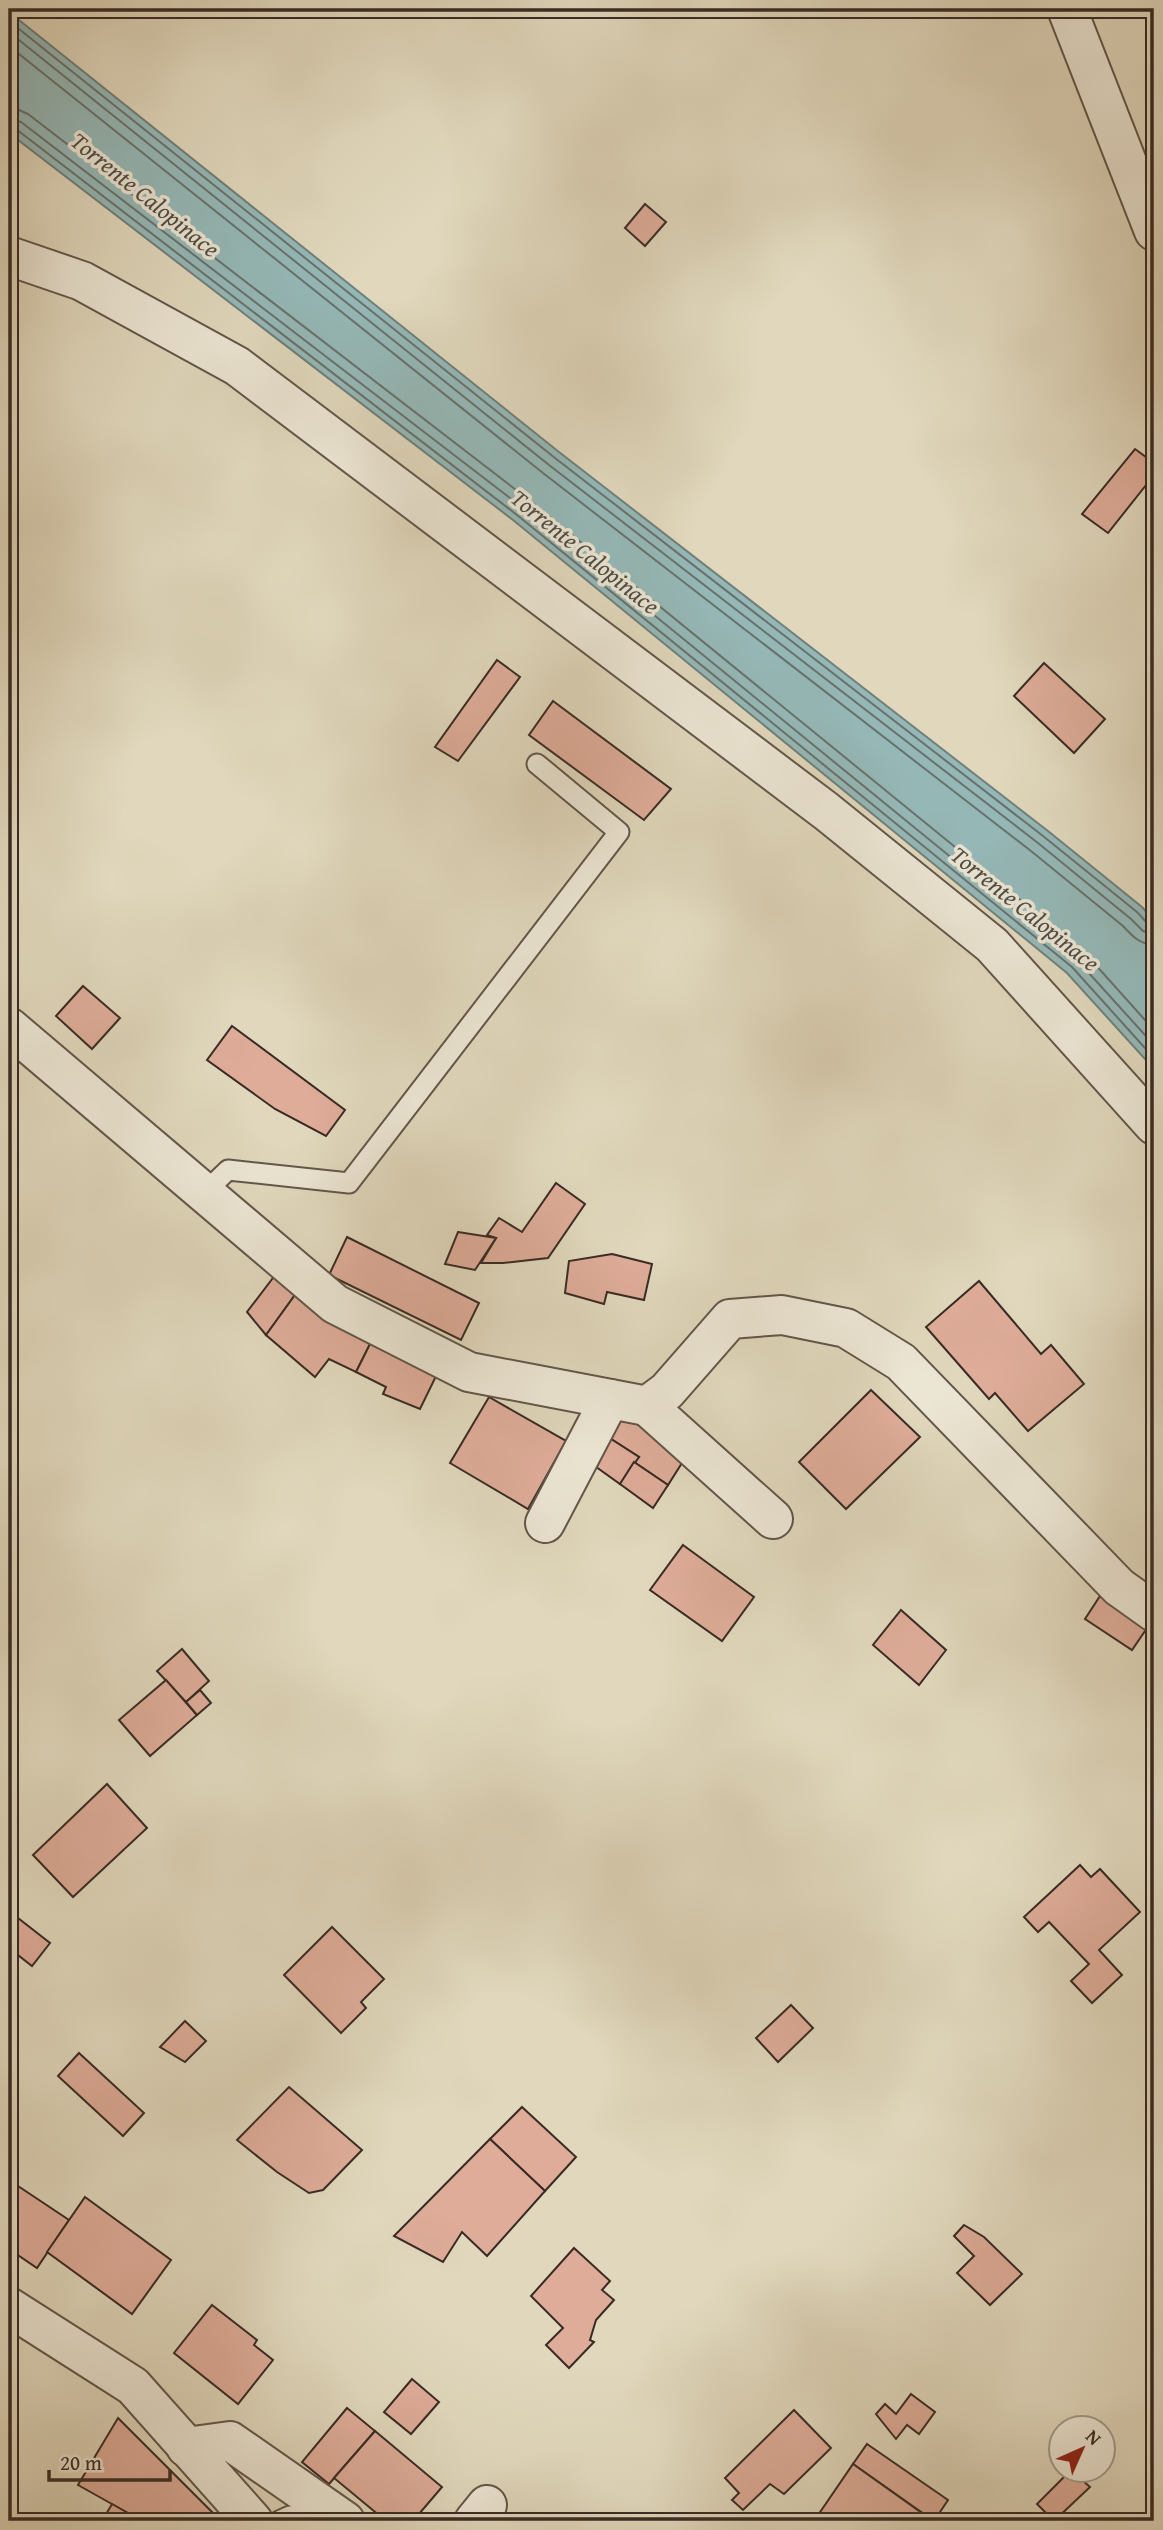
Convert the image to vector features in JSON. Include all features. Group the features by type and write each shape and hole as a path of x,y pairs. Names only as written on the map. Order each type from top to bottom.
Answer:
{"street":[{"path":"1067,9 1154,231"},
{"path":"9,256 82,281 237,366 815,803 992,945 1154,1125"},
{"path":"9,1027 335,1304 469,1372 628,1402 667,1391 730,1319 782,1315 846,1328 901,1362 1119,1587 1154,1612"},
{"path":"628,1402 773,1519"},
{"path":"545,1523 628,1402"},
{"path":"9,2307 133,2386 253,2521"},
{"path":"186,2447 230,2441 345,2521"}],"lane":[{"path":"205,1192 228,1170 349,1184 619,832 537,764"},
{"path":"279,2521 290,2516 297,2521"}],"water":[{"name":"Torrente Calopinace","path":"9,12 559,452 1142,907 1154,921 1154,1069 1067,973 513,520 9,133"}],"building":[{"path":"645,204 666,222 645,246 625,228"},
{"path":"1135,449 1154,463 1154,475 1108,533 1082,514"},
{"path":"497,660 520,677 458,761 435,747"},
{"path":"1044,663 1105,719 1074,753 1014,696"},
{"path":"553,701 671,789 644,820 529,735"},
{"path":"83,986 120,1018 92,1049 56,1016"},
{"path":"232,1026 345,1110 326,1136 275,1109 207,1060"},
{"path":"556,1183 585,1204 548,1258 481,1263 496,1238 487,1235 499,1218 522,1232"},
{"path":"458,1232 496,1238 475,1270 445,1264"},
{"path":"347,1237 479,1303 461,1340 329,1275"},
{"path":"612,1254 652,1264 644,1300 607,1292 604,1304 565,1293 569,1261"},
{"path":"279,1270 300,1288 266,1335 247,1312"},
{"path":"979,1281 1041,1354 1051,1345 1084,1384 1028,1431 995,1393 989,1399 926,1327"},
{"path":"300,1288 373,1338 356,1372 329,1359 315,1377 266,1335"},
{"path":"373,1338 439,1370 420,1409 383,1394 386,1387 356,1372"},
{"path":"871,1390 920,1437 846,1509 799,1462"},
{"path":"489,1397 566,1441 528,1509 450,1463"},
{"path":"624,1411 687,1455 668,1485 634,1462 639,1457 608,1437"},
{"path":"608,1437 639,1457 620,1484 592,1464"},
{"path":"634,1462 668,1485 653,1508 620,1484"},
{"path":"683,1545 754,1597 722,1641 650,1590"},
{"path":"1100,1596 1147,1628 1132,1650 1085,1619"},
{"path":"901,1610 946,1650 919,1685 873,1645"},
{"path":"182,1649 209,1681 186,1702 157,1671"},
{"path":"166,1680 197,1715 150,1756 119,1720"},
{"path":"200,1690 211,1703 197,1715 186,1702"},
{"path":"107,1784 147,1828 73,1897 33,1855"},
{"path":"1080,1865 1091,1877 1100,1869 1140,1912 1099,1950 1122,1975 1092,2003 1071,1981 1089,1964 1049,1922 1038,1932 1024,1917"},
{"path":"9,1911 50,1943 32,1966 9,1948"},
{"path":"332,1927 384,1979 361,2002 366,2008 341,2033 284,1975"},
{"path":"791,2005 813,2028 778,2062 756,2038"},
{"path":"185,2021 206,2041 185,2062 160,2047"},
{"path":"79,2053 144,2113 123,2136 58,2076"},
{"path":"289,2087 362,2150 323,2190 309,2193 237,2140"},
{"path":"522,2107 576,2157 545,2191 490,2139"},
{"path":"490,2139 545,2191 487,2256 462,2232 443,2262 394,2236"},
{"path":"9,2180 69,2220 37,2268 9,2249"},
{"path":"85,2197 171,2260 132,2314 47,2252"},
{"path":"964,2225 984,2237 1022,2274 990,2305 957,2273 974,2256 954,2236"},
{"path":"574,2248 610,2281 602,2290 614,2300 596,2320 590,2340 594,2342 569,2368 546,2345 563,2328 531,2296"},
{"path":"212,2305 257,2340 254,2345 273,2360 238,2404 174,2353"},
{"path":"412,2379 439,2402 411,2434 384,2412"},
{"path":"911,2394 935,2412 919,2434 907,2425 896,2439 876,2414 885,2404 896,2414"},
{"path":"347,2408 375,2431 329,2484 302,2462"},
{"path":"794,2410 831,2448 784,2494 770,2484 743,2510 732,2500 739,2493 725,2478"},
{"path":"118,2418 220,2521 135,2521 135,2517 78,2485"},
{"path":"375,2431 442,2487 413,2521 386,2521 334,2478"},
{"path":"867,2444 948,2500 934,2521 853,2464"},
{"path":"853,2464 933,2521 814,2521"},
{"path":"1057,2484 1087,2484 1090,2487 1054,2521 1037,2504"},
{"path":"112,2504 135,2517 135,2521 102,2521"}]}
